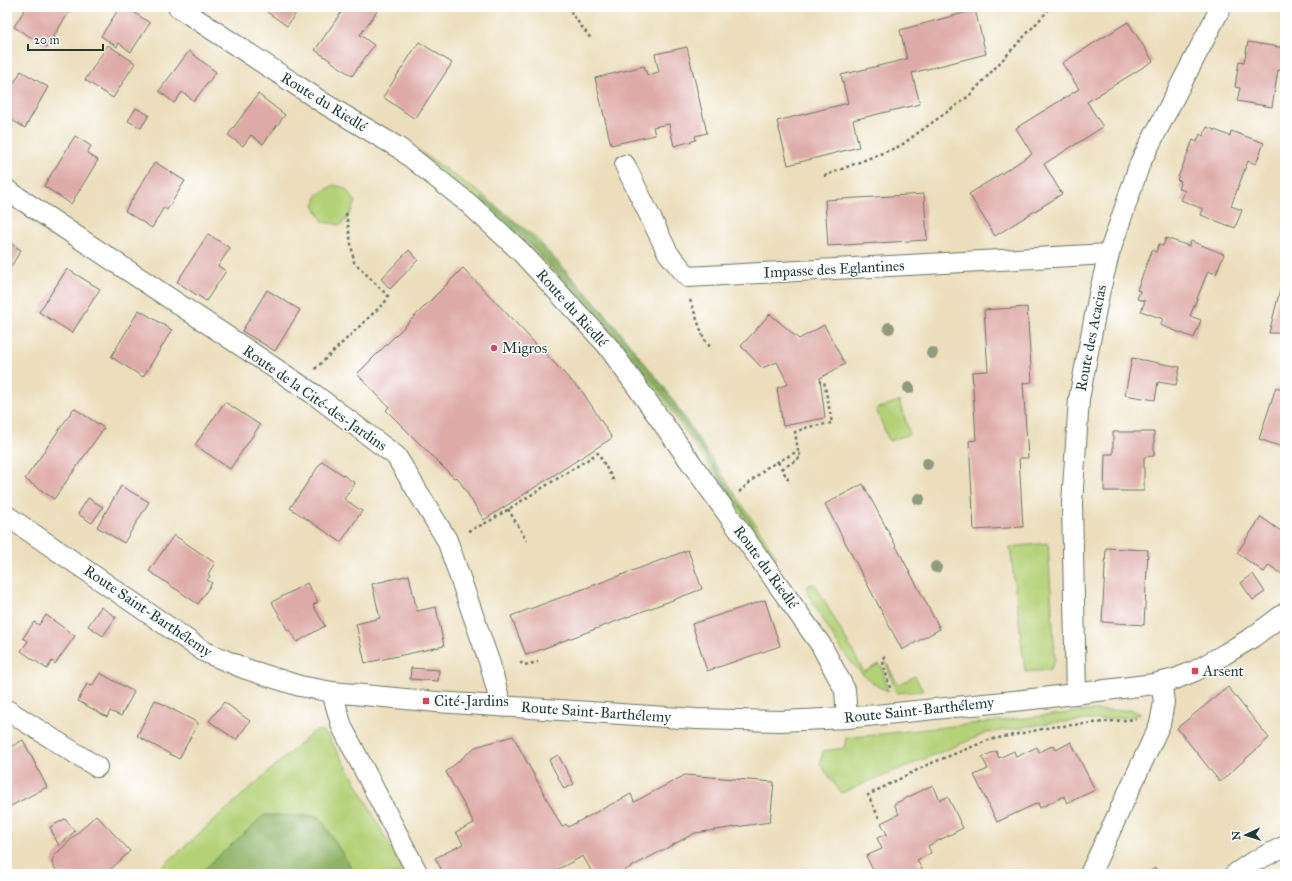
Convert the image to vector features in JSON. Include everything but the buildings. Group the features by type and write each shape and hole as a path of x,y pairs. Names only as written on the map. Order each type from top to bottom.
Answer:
{"street":[{"name":"Route du Riedlé","path":"178,7 325,104 399,148 468,203 520,251 607,345 821,645 845,690 847,718"},
{"name":"Route des Acacias","path":"1076,694 1072,503 1079,399 1099,294 1109,254 1140,164 1221,7"},
{"path":"625,165 668,253 688,277"},
{"name":"Route de la Cité-des-Jardins","path":"7,190 299,385 396,456 447,540 490,664 501,705"},
{"name":"Impasse des Eglantines","path":"688,277 1109,254"},
{"name":"Route Saint-Barthélemy","path":"7,516 205,652 253,671 300,686 332,692 437,702 696,719 780,721 847,718 1076,694 1161,682 1195,671 1253,637 1285,613"},
{"path":"1090,874 1160,724 1164,702 1161,682"},
{"path":"332,692 342,727 418,874"},
{"path":"7,710 97,767"},
{"path":"1234,874 1251,863 1285,846"}],"path":[{"path":"576,7 571,13 592,40"},
{"path":"824,176 900,146 969,96 1049,7"},
{"path":"346,213 354,262 390,297"},
{"path":"688,277 689,297 704,339 712,348"},
{"path":"299,385 387,300"},
{"path":"782,469 801,457 798,451 795,432 808,427 832,423 824,381"},
{"path":"739,492 766,468 798,451"},
{"path":"483,524 598,453 615,483"},
{"path":"778,462 790,483"},
{"path":"508,509 527,541"},
{"path":"884,656 883,663 893,697"},
{"path":"520,662 524,665 538,662"},
{"path":"879,818 868,795 926,765 989,740 1052,727 1141,719"}],"green space":[{"path":"417,149 484,196 535,237 603,311 665,388 777,557 773,560 659,393 596,317 528,246 481,201 416,151"},
{"path":"334,185 345,188 356,202 347,219 341,225 323,222 314,205 318,194"},
{"path":"482,197 533,238 602,312 664,389 755,529 661,391 598,316 528,242 481,199"},
{"path":"899,401 910,434 889,441 876,409"},
{"path":"1048,543 1055,660 1050,670 1025,672 1010,547"},
{"path":"810,584 815,584 864,672 879,664 882,667 888,691 874,684 851,662 831,634 807,592 807,587"},
{"path":"886,662 898,685 915,676 923,691 898,693 895,691"},
{"path":"1132,710 1141,714 1130,717 1050,723 987,733 841,793 820,764 823,751 844,748 846,738 1087,711"},
{"path":"321,730 327,735 353,777 405,874 154,874 313,732"},
{"path":"264,815 319,816 355,874 199,874"}],"place":[{"name":"Migros","path":"494,348"},
{"name":"Arsent","path":"1195,671"},
{"name":"Cité-Jardins","path":"426,701"}]}
